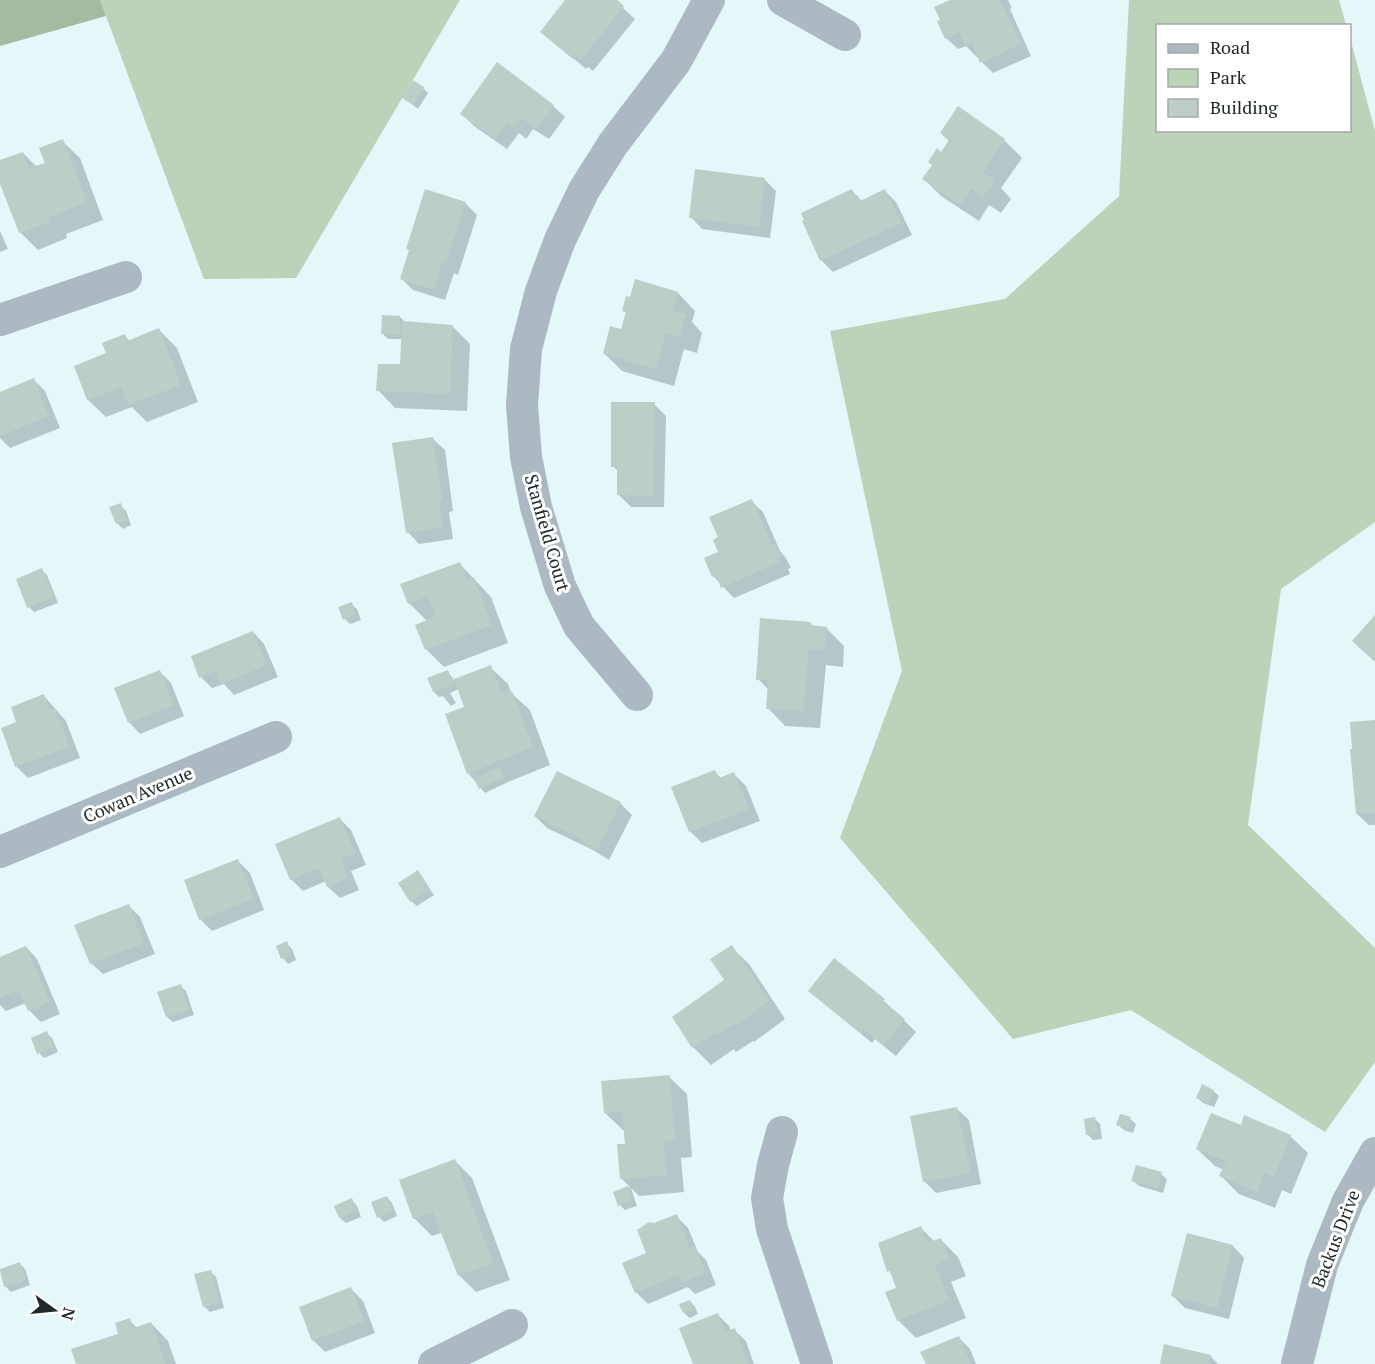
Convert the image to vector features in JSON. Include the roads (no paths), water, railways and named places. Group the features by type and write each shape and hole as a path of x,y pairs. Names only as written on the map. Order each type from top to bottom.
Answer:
{"street":[{"name":"Stanfield Court","path":"637,695 579,626 560,586 536,507 526,457 522,405 526,349 544,280 584,190 614,144 676,61 709,0"},
{"path":"783,0 845,35"},
{"path":"0,320 126,277"},
{"name":"Cowan Avenue","path":"0,852 276,736"},
{"path":"782,1132 767,1197 772,1229 817,1364"},
{"name":"Backus Drive","path":"1297,1364 1322,1265 1348,1201 1375,1153"},
{"path":"434,1364 512,1325"}]}
